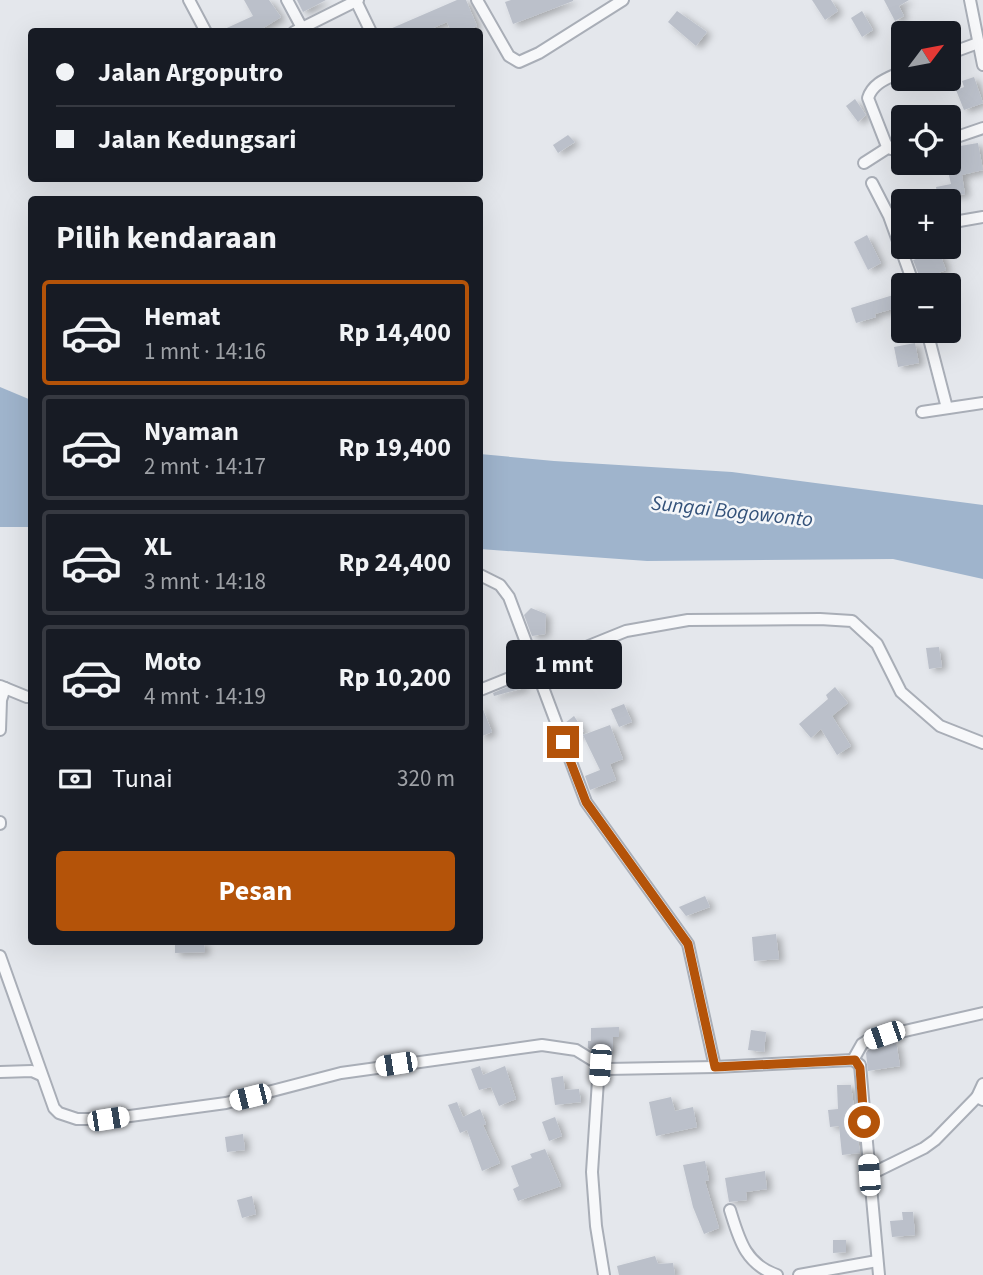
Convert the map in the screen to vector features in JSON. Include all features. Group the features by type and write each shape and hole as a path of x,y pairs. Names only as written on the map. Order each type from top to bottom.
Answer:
{"street":[{"path":"189,0 204,28"},
{"path":"287,0 297,28"},
{"path":"302,28 357,0 369,28"},
{"path":"477,0 509,56 519,62 539,53 623,0"},
{"path":"970,0 979,27 978,43 983,65"},
{"path":"961,49 978,43"},
{"path":"864,163 889,147 868,98 878,83 891,77"},
{"path":"961,136 983,128"},
{"path":"872,183 891,218"},
{"path":"961,221 983,217"},
{"path":"930,343 947,408"},
{"path":"922,412 983,403"},
{"path":"483,576 500,585 509,597 586,802 688,944 715,1067"},
{"path":"483,689 626,631 688,620 852,621 877,644 901,692 940,726 983,743"},
{"path":"0,730 2,687 28,697"},
{"path":"0,956 54,1108 59,1113 77,1119 108,1119 226,1103 341,1073 542,1045 576,1049 607,1069 855,1061"},
{"path":"855,1061 862,1044 877,1037 983,1013"},
{"path":"855,1061 860,1068 879,1275"},
{"path":"600,1065 592,1172 596,1226 604,1275"},
{"path":"0,1072 32,1072 41,1075"},
{"path":"869,1175 935,1140 980,1099 983,1084"},
{"path":"730,1210 743,1250 760,1267 777,1275"},
{"path":"799,1275 877,1261"}],"water":[{"path":"0,387 28,399 28,527 0,527"},
{"name":"Sungai Bogowonto","path":"483,454 732,472 983,505 983,579 893,559 647,561 483,549"}],"building":[{"path":"244,0 269,0 281,17 263,28 227,28 253,16"},
{"path":"297,0 326,0 303,12"},
{"path":"457,0 466,0 477,26 449,28 447,22 433,28 392,28"},
{"path":"812,0 831,0 838,11 825,20"},
{"path":"884,0 909,0 899,6 904,16 895,21"},
{"path":"573,1 513,24 505,2"},
{"path":"677,11 707,32 696,46 668,22"},
{"path":"862,11 873,30 862,37 851,18"},
{"path":"974,77 983,103 964,110 956,91 961,91 964,87 962,81"},
{"path":"855,99 866,115 858,122 846,106"},
{"path":"568,135 575,142 558,153 553,145"},
{"path":"978,143 983,170 962,175 965,194 961,195 961,189 936,189 951,184 949,175 961,175 961,146"},
{"path":"867,235 881,263 868,270 854,242"},
{"path":"942,259 946,270 938,273 918,273 913,260"},
{"path":"891,296 891,309 875,314 876,317 856,323 851,308"},
{"path":"915,343 919,363 898,367 894,347"},
{"path":"531,608 546,614 545,634 532,636 524,615"},
{"path":"939,647 942,667 929,669 926,648"},
{"path":"522,681 524,688 494,696 493,693"},
{"path":"835,687 848,703 832,716 851,746 837,755 821,729 811,738 799,724 828,699 826,695"},
{"path":"624,704 632,722 619,727 611,709"},
{"path":"483,710 492,732 483,736"},
{"path":"574,716 584,731 574,737 565,723"},
{"path":"610,725 623,759 610,764 616,780 590,790 585,776 600,770 583,735"},
{"path":"705,896 710,907 686,916 679,907"},
{"path":"776,934 779,959 754,961 752,937"},
{"path":"175,945 204,945 205,952 175,953"},
{"path":"619,1027 619,1037 613,1037 613,1052 594,1052 588,1048 591,1028"},
{"path":"751,1030 766,1032 764,1052 748,1050"},
{"path":"896,1041 900,1066 868,1071 868,1050"},
{"path":"480,1066 483,1075 505,1066 516,1099 499,1106 491,1087 479,1090 471,1069"},
{"path":"563,1076 565,1090 579,1089 581,1102 555,1105 551,1078"},
{"path":"837,1085 851,1085 860,1153 842,1155 839,1126 830,1127 828,1110 838,1109"},
{"path":"671,1097 675,1111 693,1107 697,1127 656,1136 649,1102"},
{"path":"457,1102 463,1117 480,1109 486,1124 483,1125 500,1163 482,1171 467,1130 460,1133 448,1105"},
{"path":"555,1117 562,1136 549,1141 542,1122"},
{"path":"243,1134 245,1150 227,1152 225,1137"},
{"path":"545,1149 561,1186 518,1201 513,1189 519,1186 511,1166 532,1158 530,1154"},
{"path":"705,1161 709,1180 705,1181 719,1228 704,1234 693,1207 683,1165"},
{"path":"765,1171 767,1189 746,1192 747,1200 729,1202 725,1178"},
{"path":"252,1196 256,1214 242,1218 237,1200"},
{"path":"902,1212 913,1212 915,1235 892,1237 890,1221 903,1220"},
{"path":"833,1240 846,1240 846,1252 833,1253"},
{"path":"655,1256 658,1264 673,1263 675,1275 619,1275 617,1266"}],"route":[{"path":"563,742 586,802 688,944 715,1067 855,1060 860,1065 864,1122"}]}
